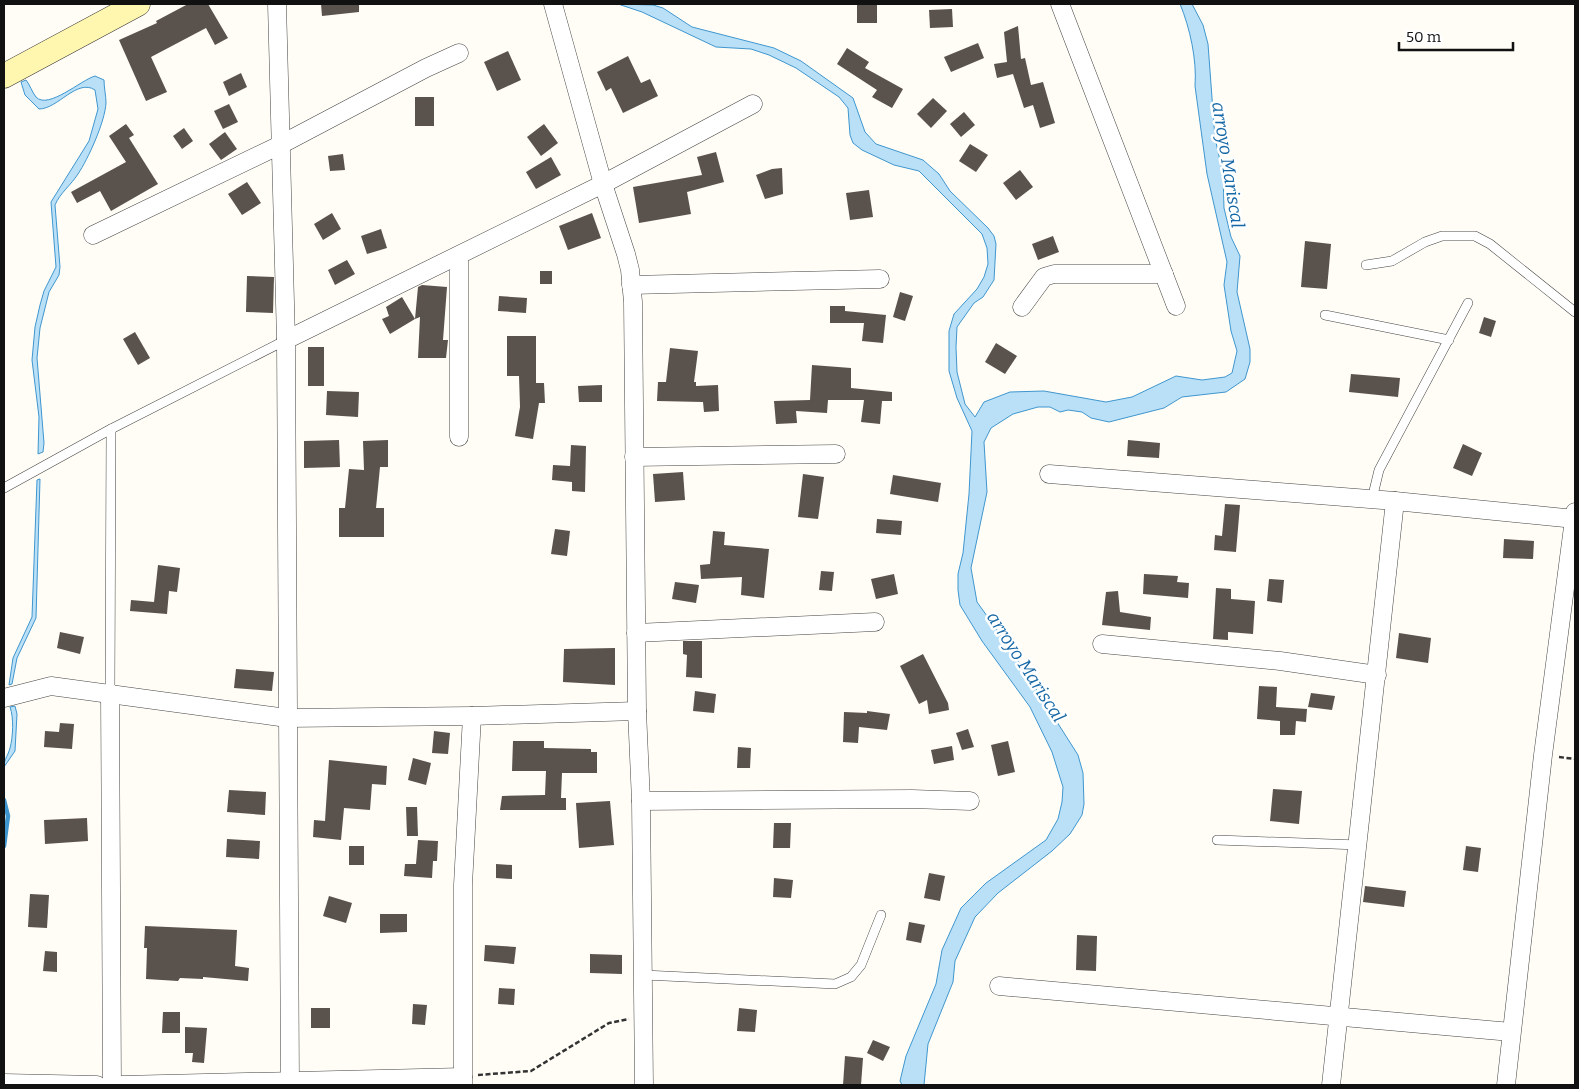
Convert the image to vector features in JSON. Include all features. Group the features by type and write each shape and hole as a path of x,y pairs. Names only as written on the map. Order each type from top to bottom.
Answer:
{"main road":[{"path":"4,76 138,4"}],"street":[{"path":"278,4 286,340 290,1082"},
{"path":"553,4 603,184 626,254 631,285 636,711 641,801 645,1015 644,1085"},
{"path":"1060,4 1176,306"},
{"path":"93,235 280,145 426,68 459,53"},
{"path":"286,340 603,184 753,104"},
{"path":"459,256 459,437"},
{"path":"1022,307 1044,277 1054,274 1164,274"},
{"path":"631,285 880,280"},
{"path":"634,456 836,454"},
{"path":"1049,474 1395,500 1574,516 1506,1085"},
{"path":"1331,1085 1359,845 1395,500"},
{"path":"636,633 875,622"},
{"path":"1102,644 1280,662 1377,675"},
{"path":"4,698 51,686 287,718 472,716 636,711"},
{"path":"110,693 112,1085"},
{"path":"122,1085 463,1081 463,885 472,716"},
{"path":"641,801 902,799 970,801"},
{"path":"999,986 1511,1032"},
{"path":"4,1083 96,1085"}],"lane":[{"path":"1366,264 1392,261 1425,242 1442,236 1458,234 1475,236 1490,244 1575,312"},
{"path":"1372,499 1379,470 1468,303"},
{"path":"1325,315 1449,340"},
{"path":"4,488 111,429 286,340"},
{"path":"110,693 111,429"},
{"path":"1217,840 1359,845"},
{"path":"644,974 835,984 851,977 861,965 881,915"}],"path":[{"path":"463,1081 531,1071 609,1023 645,1015"}],"water":[{"path":"618,4 653,5 663,8 692,27 774,48 801,61 853,98 865,132 876,144 923,160 939,174 950,191 988,228 994,236 996,244 994,280 983,297 974,303 957,327 957,372 965,404 975,417 984,402 1010,392 1044,391 1106,402 1132,397 1176,376 1202,380 1225,377 1232,373 1237,351 1231,331 1224,285 1227,262 1207,174 1195,86 1192,44 1180,4 1192,4 1203,25 1208,44 1215,138 1223,174 1224,208 1231,237 1240,256 1237,292 1250,349 1250,362 1245,379 1226,392 1182,397 1164,408 1109,422 1091,418 1082,412 1068,410 1060,412 1050,407 1038,407 1013,414 991,428 984,442 987,492 971,568 977,602 1010,648 1078,755 1083,773 1084,804 1082,815 1070,834 1052,851 998,893 975,917 955,961 953,982 928,1044 924,1085 902,1085 900,1081 906,1056 936,984 942,950 961,908 986,883 1046,840 1058,819 1062,802 1063,787 1052,752 1030,707 982,641 960,605 958,574 963,553 969,494 972,431 957,398 949,371 949,331 954,314 977,289 984,277 988,264 987,248 982,234 919,171 894,165 862,150 853,143 850,135 848,108 839,97 796,68 751,49 716,47 642,12"},
{"path":"95,76 104,80 106,103 103,120 82,167 55,205 60,267 59,275 49,292 40,328 37,358 44,443 43,452 38,454 39,417 32,360 35,327 40,305 44,291 56,267 51,202 89,141 98,109 95,90 88,87 74,91 46,108 39,109 25,95 21,82 26,80 36,97 41,100 48,100"},
{"path":"40,479 36,618 17,658 12,684 9,685 13,658 32,617 37,480"},
{"path":"15,706 17,714 15,751 4,767 12,733 10,707"}],"building":[{"path":"188,4 208,4 228,38 215,45 206,28 151,57 167,92 146,101 119,40 157,23 156,21"},
{"path":"321,4 359,4 359,12 322,16"},
{"path":"857,4 877,4 877,23 857,23"},
{"path":"952,9 953,27 930,28 929,10"},
{"path":"1018,26 1021,59 1025,58 1031,85 1043,82 1055,123 1040,128 1033,105 1024,108 1013,74 997,78 994,64 1007,62 1004,32"},
{"path":"978,43 984,58 951,72 944,57"},
{"path":"847,48 869,62 865,68 903,89 892,108 872,97 877,90 837,64"},
{"path":"508,51 521,80 497,91 484,62"},
{"path":"628,56 641,83 650,79 658,96 623,113 611,88 606,91 597,72"},
{"path":"241,73 247,87 229,96 223,82"},
{"path":"415,97 434,97 434,126 415,126"},
{"path":"933,98 947,111 931,128 917,114"},
{"path":"229,104 238,122 223,129 214,111"},
{"path":"964,112 975,125 961,137 950,124"},
{"path":"126,124 134,135 129,138 158,184 111,211 100,191 77,203 71,192 126,162 109,136"},
{"path":"544,124 558,143 541,156 527,137"},
{"path":"184,128 193,141 182,149 173,136"},
{"path":"225,132 237,149 221,160 209,144"},
{"path":"970,144 988,155 976,172 959,161"},
{"path":"716,152 724,182 687,192 691,214 639,223 633,187 702,175 697,157"},
{"path":"343,154 345,170 330,171 328,156"},
{"path":"551,157 561,175 536,189 526,172"},
{"path":"782,168 783,194 765,199 756,175 772,169"},
{"path":"1020,170 1033,187 1016,200 1003,183"},
{"path":"247,182 261,203 242,215 228,194"},
{"path":"869,190 873,217 850,220 846,193"},
{"path":"332,213 341,229 323,240 314,224"},
{"path":"592,213 601,238 568,250 559,226"},
{"path":"381,229 387,248 367,254 361,236"},
{"path":"1053,236 1059,252 1038,260 1032,244"},
{"path":"1305,241 1331,244 1327,289 1301,287"},
{"path":"347,260 355,274 335,285 328,270"},
{"path":"540,271 552,271 552,284 540,284"},
{"path":"247,276 274,277 273,313 246,312"},
{"path":"422,285 447,287 443,340 448,340 446,358 418,358 420,317 415,319 418,287"},
{"path":"900,292 913,296 905,321 893,317"},
{"path":"499,296 527,298 526,313 498,311"},
{"path":"402,297 415,319 390,334 382,319 389,316 386,307"},
{"path":"830,306 845,306 845,311 886,315 883,343 862,341 864,323 830,323"},
{"path":"1484,317 1496,321 1491,337 1479,333"},
{"path":"135,332 150,358 138,365 123,339"},
{"path":"507,336 536,336 536,383 544,383 545,403 539,403 533,439 515,436 520,407 519,376 507,376"},
{"path":"996,343 1017,356 1005,374 985,362"},
{"path":"308,347 324,347 324,386 308,386"},
{"path":"670,348 698,351 694,382 696,382 696,386 718,385 719,411 704,412 703,402 657,401 658,382 666,382"},
{"path":"812,365 851,368 851,388 892,392 892,401 882,401 880,424 861,422 864,400 828,400 827,413 796,411 797,423 776,424 774,401 810,400"},
{"path":"1351,374 1400,378 1398,397 1349,392"},
{"path":"602,385 602,402 579,402 578,386"},
{"path":"327,391 359,392 358,417 326,415"},
{"path":"339,440 340,467 304,468 304,441"},
{"path":"388,440 388,467 380,467 376,508 384,508 384,537 339,537 339,508 345,508 349,469 364,470 363,441"},
{"path":"1128,440 1160,443 1159,458 1127,456"},
{"path":"1463,444 1482,453 1472,476 1453,468"},
{"path":"571,445 586,446 585,492 572,491 572,482 552,480 553,465 570,466"},
{"path":"683,472 685,500 655,502 653,474"},
{"path":"803,474 824,477 818,519 798,517"},
{"path":"893,475 941,483 938,502 890,494"},
{"path":"1225,504 1240,505 1236,552 1214,550 1215,535 1222,536"},
{"path":"877,519 902,521 901,535 876,533"},
{"path":"555,529 570,531 567,556 551,554"},
{"path":"713,531 725,532 724,545 769,549 764,598 741,595 742,577 701,579 700,565 710,564"},
{"path":"1504,539 1534,541 1533,559 1503,558"},
{"path":"158,565 180,568 177,592 169,591 167,614 130,611 131,600 154,602"},
{"path":"821,571 834,572 832,591 819,590"},
{"path":"894,574 898,594 876,599 871,579"},
{"path":"1144,574 1178,576 1177,582 1189,583 1188,598 1143,594"},
{"path":"1269,579 1284,580 1282,603 1267,601"},
{"path":"675,582 699,585 696,603 672,599"},
{"path":"1216,588 1231,589 1231,599 1255,601 1253,634 1228,632 1228,640 1213,639"},
{"path":"1118,591 1120,612 1151,617 1150,630 1102,625 1106,592"},
{"path":"60,632 84,637 80,654 57,648"},
{"path":"1399,633 1431,638 1428,663 1396,658"},
{"path":"683,641 702,641 702,678 686,677 687,655 683,654"},
{"path":"615,648 615,685 563,682 564,649"},
{"path":"923,654 948,703 949,710 929,714 927,700 919,704 900,666"},
{"path":"236,669 274,672 272,691 234,688"},
{"path":"1259,686 1277,687 1276,707 1307,709 1306,722 1296,721 1295,735 1280,735 1280,721 1257,719"},
{"path":"695,691 716,694 714,713 693,711"},
{"path":"1311,693 1335,696 1332,710 1308,707"},
{"path":"867,711 890,714 887,730 859,727 858,743 843,742 844,712 867,713"},
{"path":"60,723 74,724 72,749 44,747 45,731 59,732"},
{"path":"968,729 974,747 962,750 956,733"},
{"path":"434,731 450,733 448,754 432,753"},
{"path":"513,741 544,741 544,748 591,749 591,752 597,752 597,773 562,773 561,798 566,798 566,810 500,810 502,796 545,795 546,771 512,771"},
{"path":"1008,741 1015,772 998,776 991,745"},
{"path":"952,746 954,760 934,764 931,750"},
{"path":"738,747 751,748 750,768 737,768"},
{"path":"413,758 431,763 426,785 408,780"},
{"path":"329,760 387,766 386,785 372,784 370,810 344,808 341,840 313,837 314,820 325,821"},
{"path":"1273,789 1302,791 1299,824 1270,821"},
{"path":"229,790 266,792 265,815 227,812"},
{"path":"610,801 614,845 579,848 576,803"},
{"path":"406,807 417,807 418,836 407,836"},
{"path":"87,818 88,841 45,844 44,820"},
{"path":"774,823 791,823 790,848 773,848"},
{"path":"227,839 260,841 259,859 226,857"},
{"path":"418,840 438,841 437,861 433,861 432,878 404,876 405,864 416,864"},
{"path":"349,846 364,846 364,865 349,865"},
{"path":"1466,846 1481,848 1478,872 1463,870"},
{"path":"496,864 512,865 512,879 496,878"},
{"path":"929,873 945,876 940,901 924,898"},
{"path":"774,878 793,880 791,898 773,897"},
{"path":"1365,886 1406,891 1404,907 1363,902"},
{"path":"30,894 49,895 47,928 28,927"},
{"path":"329,896 352,903 346,923 323,916"},
{"path":"380,914 407,914 407,932 380,933"},
{"path":"909,922 925,925 921,943 906,940"},
{"path":"145,926 237,930 235,966 249,968 248,981 203,977 203,979 180,978 178,981 146,979 147,948 144,948"},
{"path":"1077,935 1097,936 1096,971 1076,970"},
{"path":"485,945 516,947 514,964 484,961"},
{"path":"45,951 57,952 57,972 43,971"},
{"path":"590,954 622,955 622,974 590,973"},
{"path":"499,988 515,989 514,1005 498,1004"},
{"path":"413,1004 427,1005 425,1025 412,1024"},
{"path":"311,1008 330,1008 330,1028 311,1028"},
{"path":"739,1008 757,1010 755,1032 737,1031"},
{"path":"163,1012 180,1012 180,1033 162,1033"},
{"path":"185,1027 207,1028 204,1063 192,1062 193,1053 185,1053"},
{"path":"873,1040 890,1047 883,1061 867,1053"},
{"path":"845,1056 863,1058 861,1085 843,1085"}],"waterway":[{"path":"4,800 8,816 4,846"}],"water label":[{"name":"arroyo Mariscal","path":"1228,165"},
{"name":"arroyo Mariscal","path":"1026,667"}]}
